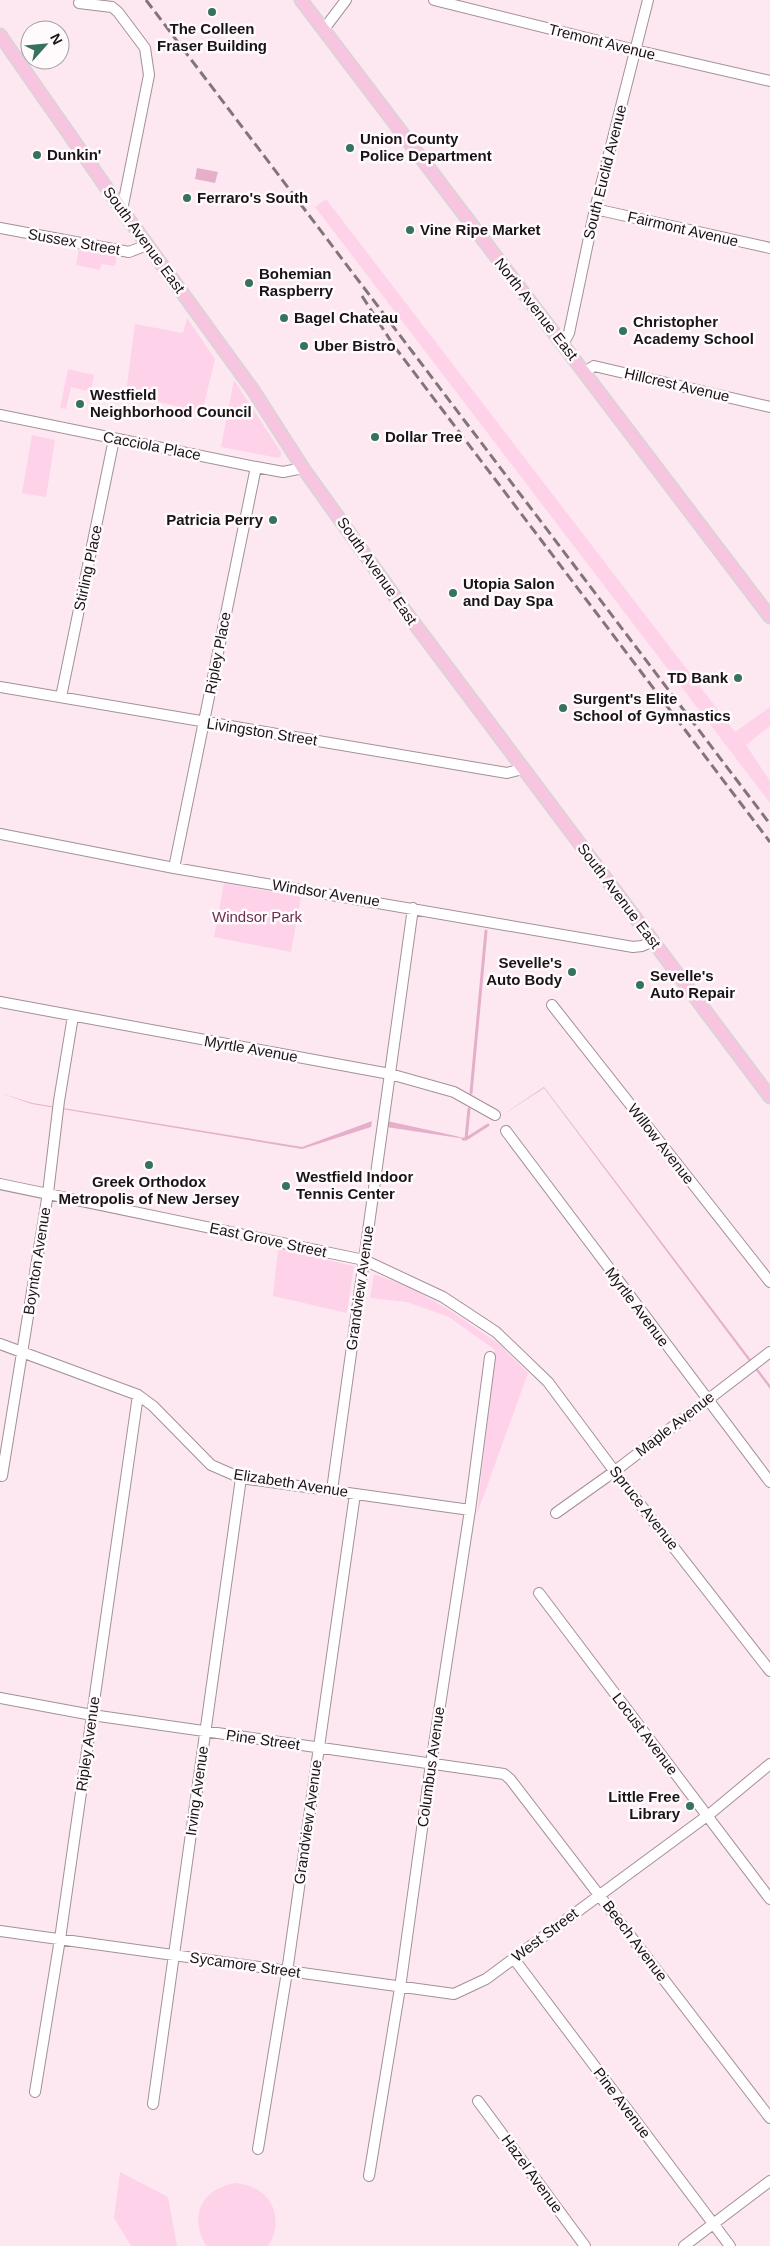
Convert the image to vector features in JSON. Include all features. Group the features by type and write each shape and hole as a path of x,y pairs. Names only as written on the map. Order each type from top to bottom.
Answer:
{"main road":[{"name":"North Avenue East","path":"301,0 770,617"},
{"name":"South Avenue East","path":"0,35 122,210 253,390 304,468 411,619 770,1097"}],"street":[{"path":"324,29 346,0"},
{"name":"Tremont Avenue","path":"434,0 635,50 770,81"},
{"name":"South Euclid Avenue","path":"563,344 569,333 595,209 648,0"},
{"path":"79,3 112,7 118,12 145,48 149,75 122,210"},
{"name":"Fairmont Avenue","path":"595,209 770,248"},
{"name":"Sussex Street","path":"0,228 129,252 147,245"},
{"name":"Hillcrest Avenue","path":"585,372 594,366 770,407"},
{"name":"Cacciola Place","path":"0,415 283,472 304,468"},
{"name":"Stirling Place","path":"61,697 114,439"},
{"name":"Ripley Place","path":"174,868 256,467"},
{"name":"Livingston Street","path":"0,687 506,773 523,768"},
{"name":"Windsor Avenue","path":"0,834 174,868 633,947 653,941"},
{"name":"Grandview Avenue","path":"332,1490 413,908"},
{"name":"Myrtle Avenue","path":"0,1002 390,1074 454,1092 495,1115"},
{"name":"Willow Avenue","path":"552,1005 770,1282"},
{"name":"Boynton Avenue","path":"2,1476 48,1193 72,1016"},
{"name":"Myrtle Avenue","path":"506,1131 770,1482"},
{"name":"East Grove Street","path":"0,1184 364,1260 443,1297 496,1332 513,1350"},
{"name":"Elizabeth Avenue","path":"0,1344 138,1395 153,1406 211,1465 241,1478 470,1510"},
{"name":"Spruce Avenue","path":"513,1350 548,1382 770,1672"},
{"name":"Maple Avenue","path":"556,1513 615,1471 770,1352"},
{"name":"Columbus Avenue","path":"369,2176 400,1988 431,1764 470,1510 490,1357"},
{"name":"Ripley Avenue","path":"35,2092 60,1939 138,1395"},
{"name":"Irving Avenue","path":"153,2104 241,1478"},
{"name":"Grandview Avenue","path":"258,2149 287,1972 356,1494"},
{"name":"Locust Avenue","path":"539,1593 770,1898"},
{"path":"0,1698 92,1715"},
{"name":"Pine Street","path":"92,1715 494,1773"},
{"name":"West Street","path":"486,1979 707,1815 770,1764"},
{"name":"Beech Avenue","path":"494,1773 504,1774 510,1778 770,2118"},
{"name":"Sycamore Street","path":"0,1931 454,1994 486,1979"},
{"name":"Pine Avenue","path":"514,1959 730,2246"},
{"name":"Hazel Avenue","path":"478,2101 585,2246"},
{"path":"684,2246 770,2181"}],"green space":[{"path":"326,199 735,732 770,707 770,726 746,745 770,781 770,803 315,207"},
{"path":"79,248 117,255 115,266 101,264 100,270 76,265"},
{"path":"187,318 215,359 202,413 126,393 135,324 183,333"},
{"path":"68,369 94,375 91,392 71,387 66,409 60,408"},
{"path":"234,380 281,452 281,456 278,458 221,447"},
{"path":"32,435 55,440 46,497 22,493"},
{"name":"Windsor Park","path":"224,883 301,897 291,952 214,937"},
{"path":"278,1249 354,1266 347,1313 273,1296"},
{"path":"374,1274 409,1287 448,1309 499,1344 528,1373 477,1514 495,1350 449,1317 407,1302 370,1298"},
{"path":"120,2172 168,2197 177,2246 131,2246 114,2218"},
{"path":"235,2183 247,2185 257,2190 271,2204 276,2224 268,2246 206,2246 199,2224 201,2206 214,2191"}],"shaded area":[{"path":"197,168 218,172 215,183 195,179"},
{"path":"544,1087 770,1385 770,1389 544,1088 501,1116"},
{"path":"0,1093 32,1103 302,1147 372,1121 371,1127 302,1149 32,1104"},
{"path":"387,1121 456,1136 466,1139 386,1127"}],"waterway":[{"path":"471,1093 486,931"},
{"path":"466,1139 469,1109"},
{"path":"463,1139 488,1125"}],"railway":[{"path":"146,0 770,824"},
{"path":"362,296 394,346 770,842"}],"place":[{"name":"The Colleen Fraser Building","path":"212,12"},
{"name":"Union County Police Department","path":"350,148"},
{"name":"Dunkin'","path":"37,155"},
{"name":"Ferraro's South","path":"187,198"},
{"name":"Vine Ripe Market","path":"410,230"},
{"name":"Bohemian Raspberry","path":"249,283"},
{"name":"Bagel Chateau","path":"284,318"},
{"name":"Christopher Academy School","path":"623,331"},
{"name":"Uber Bistro","path":"304,346"},
{"name":"Westfield Neighborhood Council","path":"80,404"},
{"name":"Dollar Tree","path":"375,437"},
{"name":"Patricia Perry","path":"273,520"},
{"name":"Utopia Salon and Day Spa","path":"453,593"},
{"name":"TD Bank","path":"738,678"},
{"name":"Surgent's Elite School of Gymnastics","path":"563,708"},
{"name":"Sevelle's Auto Body","path":"572,972"},
{"name":"Sevelle's Auto Repair","path":"640,985"},
{"name":"Greek Orthodox Metropolis of New Jersey","path":"149,1165"},
{"name":"Westfield Indoor Tennis Center","path":"286,1186"},
{"name":"Little Free Library","path":"690,1806"}]}
